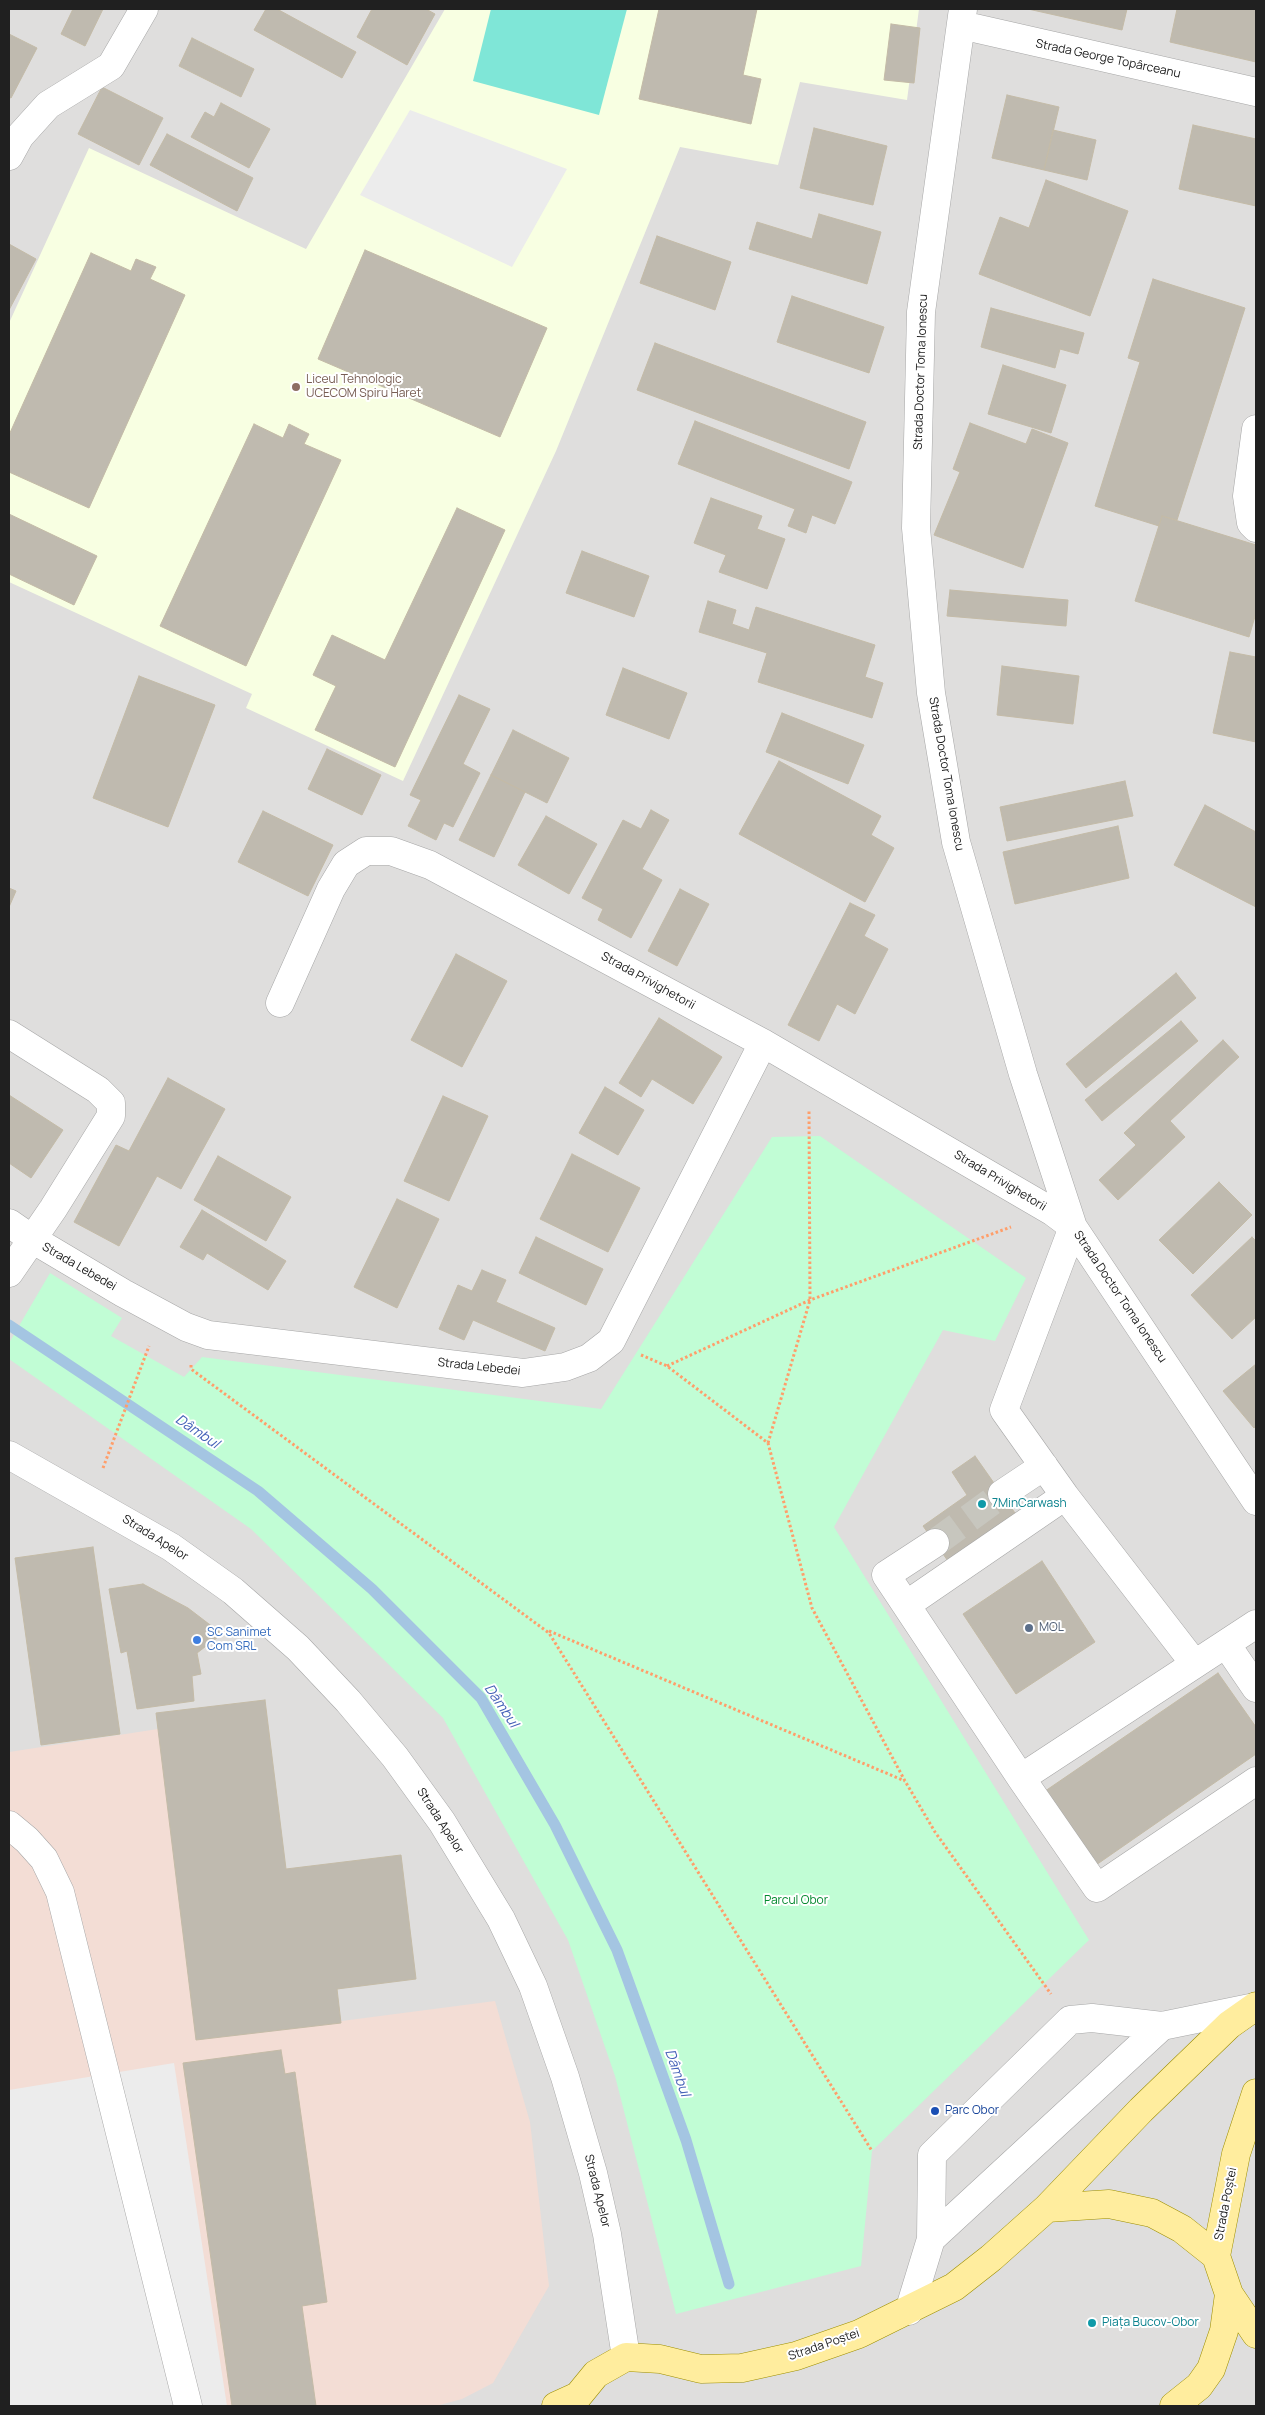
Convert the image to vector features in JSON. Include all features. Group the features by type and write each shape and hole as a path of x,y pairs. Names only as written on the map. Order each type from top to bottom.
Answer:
{"main road":[{"name":"Strada Poștei","path":"626,2357 660,2359 701,2369 742,2368 796,2356 859,2334 909,2311 954,2287 991,2258 1047,2208 1141,2110 1229,2025 1256,2006"},
{"name":"Strada Poștei","path":"1047,2208 1109,2204 1152,2213 1182,2230 1216,2256 1236,2154 1256,2093"},
{"path":"1216,2256 1229,2294 1256,2334"},
{"path":"1174,2406 1199,2386 1211,2369 1224,2331 1229,2294"},
{"path":"571,2403 596,2374 626,2357"}],"street":[{"path":"9,156 20,136 48,104 111,66 144,9"},
{"name":"Strada George Topârceanu","path":"962,17 1256,92"},
{"name":"Strada Doctor Toma Ionescu","path":"962,17 921,312 916,528 931,693 956,842 1063,1220 1256,1501"},
{"path":"1256,429 1247,496 1251,523 1256,528"},
{"name":"Strada Privighetorii","path":"280,1003 331,889 346,864 366,851 390,851 430,865 763,1043 1063,1220"},
{"path":"9,1034 98,1090 111,1103 111,1116 21,1255"},
{"name":"Strada Lebedei","path":"9,1223 21,1255 208,1335 523,1373 573,1364 589,1358 610,1341 763,1043"},
{"path":"1063,1220 1004,1410 1065,1496 1194,1663"},
{"name":"Strada Apelor","path":"9,1455 171,1547 233,1591 298,1648 348,1701 396,1757 442,1822 501,1919 533,1986 565,2077 593,2173 607,2234 626,2357"},
{"path":"1002,1494 1044,1466"},
{"path":"906,1606 1065,1496"},
{"path":"935,1543 886,1575 1021,1778 1097,1888 1255,1784"},
{"path":"1021,1778 1256,1624"},
{"path":"1226,1644 1256,1688"},
{"path":"9,1825 27,1840 44,1859 60,1892 188,2406"},
{"path":"909,2311 931,2239 932,2155 1070,2020 1092,2018 1162,2026 1256,2006"},
{"path":"931,2239 1162,2026"}],"path":[{"path":"809,1069 810,1300 768,1443 812,1608 905,1781 935,1832 1070,2020"},
{"path":"667,1366 810,1300 1063,1220"},
{"path":"186,1327 191,1369 549,1633 872,2151"},
{"path":"610,1341 667,1366 768,1443"},
{"path":"111,1447 140,1371"},
{"path":"544,1629 905,1781"}],"shaded area":[{"path":"9,9 1256,9 1256,2406 9,2406"},
{"name":"Liceul Tehnologic UCECOM Spiru Haret","path":"445,9 919,9 907,100 800,82 778,165 680,147 556,451 403,781 246,708 252,694 9,582 9,323 89,148 306,249"},
{"path":"491,9 627,9 599,115 473,81"},
{"path":"410,110 567,169 512,267 360,195"},
{"path":"158,1729 196,2040 495,2001 530,2122 549,2286 493,2383 462,2399 436,2406 9,2406 9,1752"},
{"path":"174,2063 227,2406 9,2406 9,2090"}],"green space":[{"name":"Parcul Obor","path":"820,1136 1026,1278 995,1341 943,1330 834,1527 1089,1940 872,2151 861,2266 676,2314 615,2076 568,1940 443,1718 251,1529 9,1359 9,1343 50,1273 122,1318 111,1336 184,1377 202,1357 601,1409 772,1137"}],"building":[{"path":"73,9 103,9 85,46 61,34"},
{"path":"266,9 277,9 356,52 342,78 254,30"},
{"path":"372,9 426,9 435,14 407,65 357,37"},
{"path":"659,9 757,9 743,75 761,79 751,124 639,99"},
{"path":"1028,9 1127,9 1122,30"},
{"path":"1177,9 1256,9 1256,62 1170,42"},
{"path":"891,24 920,28 914,83 884,80"},
{"path":"9,34 37,48 11,98 9,97"},
{"path":"192,38 254,69 241,97 179,66"},
{"path":"102,87 163,118 139,165 78,134"},
{"path":"1007,95 1059,107 1044,170 992,158"},
{"path":"221,103 270,129 249,168 191,137 205,112 214,117"},
{"path":"1193,125 1256,139 1256,206 1179,189"},
{"path":"814,128 887,146 873,205 800,188"},
{"path":"1053,130 1096,140 1087,180 1044,170"},
{"path":"167,134 253,178 237,211 150,165"},
{"path":"1046,180 1128,211 1090,316 979,274 1000,217 1029,228"},
{"path":"819,214 881,232 867,284 749,249 757,222 812,239"},
{"path":"657,236 731,262 715,310 640,283"},
{"path":"9,244 36,259 9,310"},
{"path":"365,250 547,328 500,437 318,359"},
{"path":"91,253 131,271 136,259 156,267 150,279 185,295 89,508 9,472 9,435"},
{"path":"1153,279 1245,308 1177,520 1162,516 1159,526 1095,506 1140,362 1128,358"},
{"path":"792,296 884,327 869,373 777,342"},
{"path":"991,308 1084,333 1078,354 1060,349 1055,368 981,347"},
{"path":"655,343 866,422 849,469 637,390"},
{"path":"1003,365 1066,385 1051,433 988,414"},
{"path":"695,421 852,482 835,524 812,515 806,533 788,526 795,509 678,464"},
{"path":"970,423 1026,444 1032,429 1068,443 1023,568 934,535 960,472 953,469"},
{"path":"254,424 283,438 289,424 309,434 304,444 341,460 246,666 160,626"},
{"path":"711,498 762,516 757,529 785,539 767,589 719,572 726,555 694,543"},
{"path":"457,508 505,530 395,767 315,730 336,686 313,675 332,635 385,660"},
{"path":"9,514 97,556 74,605 9,574"},
{"path":"1162,516 1256,545 1256,613 1249,637 1135,601"},
{"path":"582,551 649,576 634,617 566,593"},
{"path":"950,590 1068,600 1066,626 947,616"},
{"path":"708,601 736,610 732,624 749,630 756,607 875,645 865,677 883,683 872,718 758,682 767,653 699,632"},
{"path":"1230,652 1256,657 1256,742 1213,733"},
{"path":"1002,666 1079,676 1073,724 997,715"},
{"path":"623,668 687,693 669,739 606,715"},
{"path":"139,676 215,705 168,827 93,798"},
{"path":"459,695 490,709 463,764 480,773 453,827 444,823 436,840 408,826 421,800 410,795"},
{"path":"782,713 864,745 848,784 766,752"},
{"path":"513,730 569,758 547,803 491,775"},
{"path":"327,749 381,775 362,815 308,789"},
{"path":"779,761 881,816 871,835 894,848 865,902 739,834"},
{"path":"491,775 525,792 494,857 459,840"},
{"path":"1125,781 1133,816 1007,841 1000,807"},
{"path":"1205,805 1256,832 1256,907 1174,865"},
{"path":"651,810 669,820 642,869 662,880 631,938 598,920 603,909 582,898 623,820 641,829"},
{"path":"263,811 333,845 308,896 238,862"},
{"path":"546,816 597,844 569,894 518,865"},
{"path":"1118,826 1129,878 1015,904 1003,852"},
{"path":"9,888 16,891 9,907"},
{"path":"680,889 709,904 677,966 648,951"},
{"path":"850,903 875,915 864,936 888,949 855,1014 837,1004 819,1041 788,1025"},
{"path":"456,954 507,981 462,1067 411,1040"},
{"path":"1176,973 1196,998 1086,1088 1066,1064"},
{"path":"659,1018 722,1057 693,1104 652,1079 641,1097 619,1083"},
{"path":"1181,1021 1198,1041 1102,1121 1085,1100"},
{"path":"1223,1040 1239,1057 1170,1121 1185,1137 1118,1200 1099,1180 1136,1145 1124,1133"},
{"path":"168,1078 225,1109 181,1189 157,1176 119,1246 74,1222 116,1145 129,1151"},
{"path":"605,1087 644,1110 618,1155 579,1133"},
{"path":"9,1095 63,1130 31,1178 9,1163"},
{"path":"443,1096 488,1116 449,1201 404,1181"},
{"path":"572,1154 640,1188 608,1252 540,1219"},
{"path":"218,1156 291,1197 266,1241 194,1200"},
{"path":"1219,1182 1252,1215 1193,1274 1159,1240"},
{"path":"397,1199 439,1219 397,1308 354,1287"},
{"path":"202,1210 286,1261 268,1290 207,1253 203,1260 180,1247"},
{"path":"536,1237 603,1269 586,1305 519,1273"},
{"path":"1252,1237 1256,1241 1256,1317 1232,1339 1191,1295"},
{"path":"482,1270 506,1280 496,1302 555,1328 545,1351 473,1320 464,1340 439,1329 458,1285 472,1291"},
{"path":"1256,1364 1256,1426 1254,1428 1223,1391"},
{"name":"7MinCarwash","path":"975,1456 1015,1513 948,1561 923,1526 967,1495 952,1472"},
{"path":"93,1547 120,1734 41,1745 15,1558"},
{"name":"MOL","path":"1042,1561 1095,1642 1016,1694 963,1614"},
{"path":"143,1584 188,1608 222,1634 197,1653 201,1674 192,1676 194,1701 137,1709 127,1651 121,1653 109,1589"},
{"path":"1218,1673 1256,1727 1256,1754 1083,1874 1032,1800"},
{"path":"265,1700 286,1869 401,1855 416,1979 337,1989 341,2023 196,2040 156,1713"},
{"path":"281,2050 285,2074 295,2072 327,2302 302,2306 316,2406 232,2406 183,2063"}],"waterway":[{"name":"Dâmbul","path":"9,1325 258,1491 372,1589 481,1698 555,1825 617,1950 686,2140 729,2284"}],"tunnel":[{"path":"935,1543 1002,1494"}],"place":[{"name":"Liceul Tehnologic UCECOM Spiru Haret","path":"296,387"},
{"name":"7MinCarwash","path":"982,1504"},
{"name":"MOL","path":"1029,1628"},
{"name":"SC Sanimet Com SRL","path":"197,1640"},
{"name":"Parc Obor","path":"935,2111"},
{"name":"Piața Bucov-Obor","path":"1092,2323"}]}
